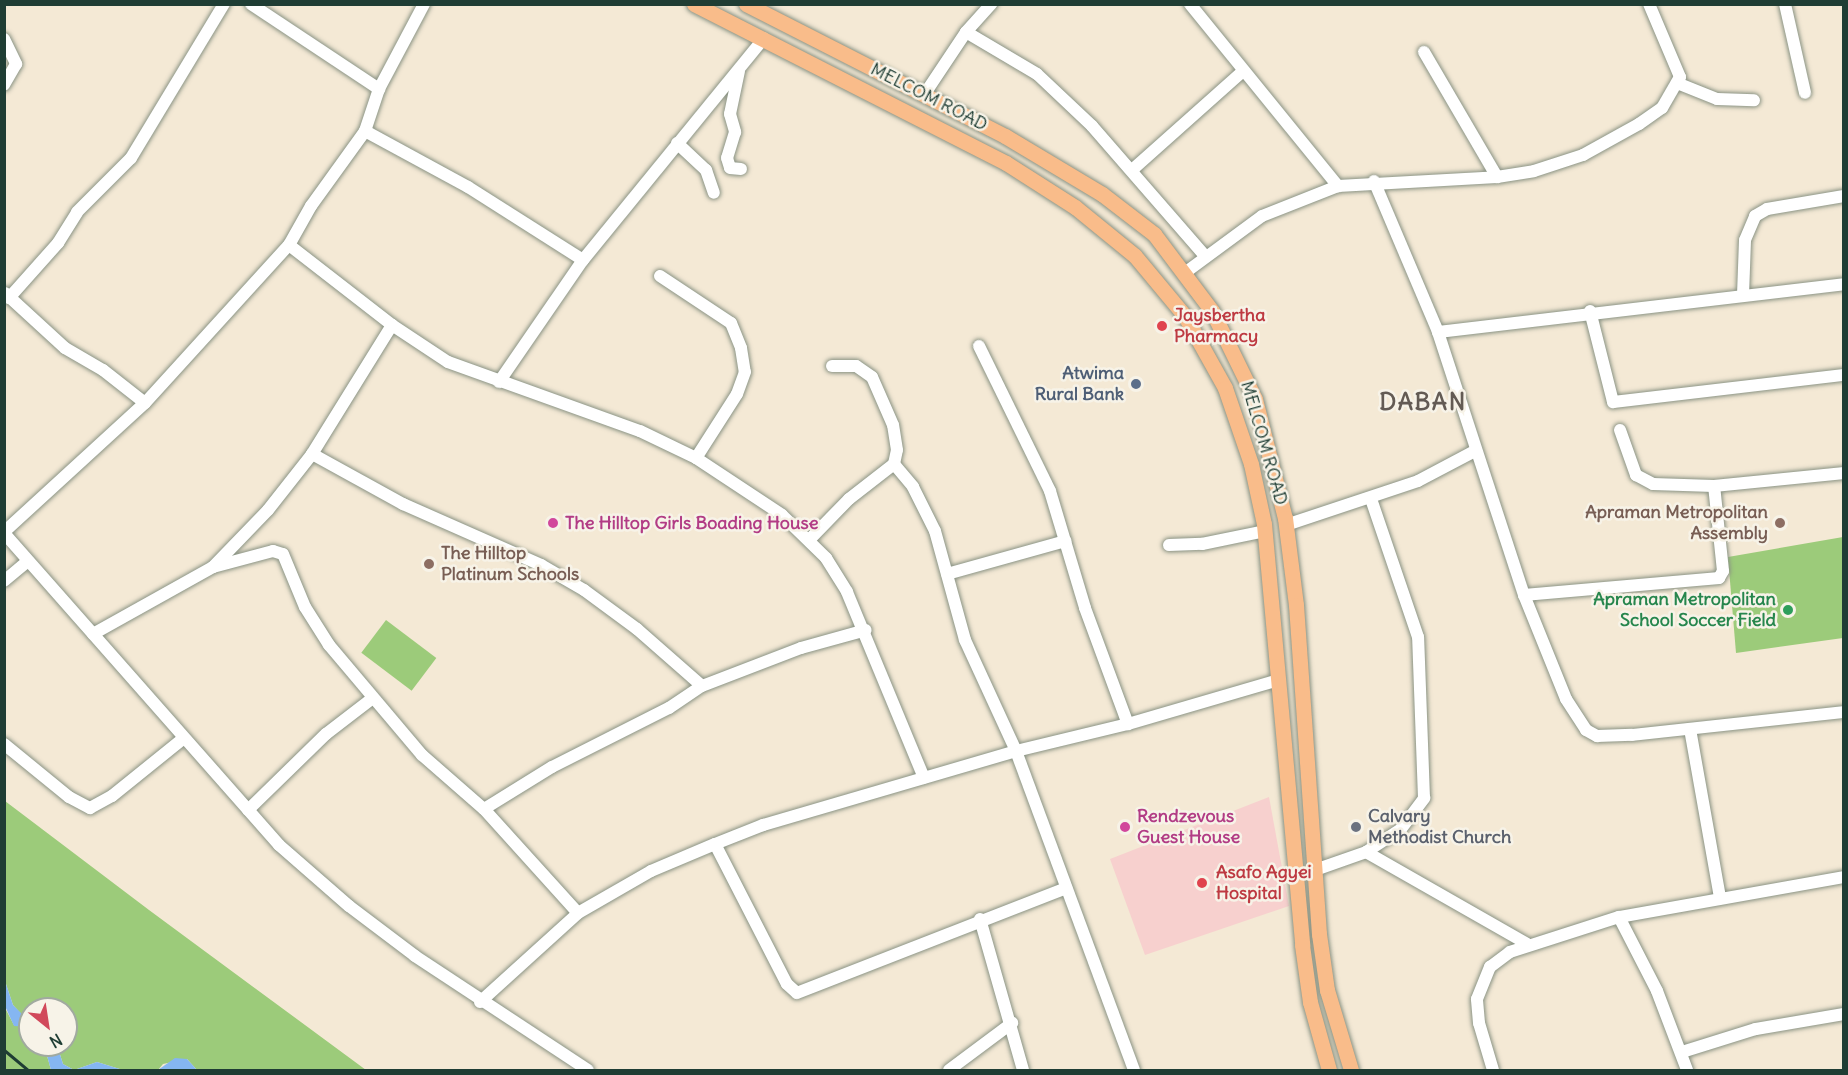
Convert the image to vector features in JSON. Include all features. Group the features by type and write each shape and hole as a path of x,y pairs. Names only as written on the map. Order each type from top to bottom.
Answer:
{"main road":[{"path":"694,4 1006,163 1084,214 1136,256 1185,316 1225,388 1251,464 1265,531 1307,980 1329,1071"},
{"name":"MELCOM ROAD","path":"746,4 1005,136 1102,194 1154,234 1186,272 1212,311 1255,399 1286,525 1315,870 1328,990 1351,1071"},
{"path":"1165,291 1186,272"},
{"path":"1278,680 1300,679"}],"street":[{"path":"145,403 103,370 65,348 7,295 58,243 77,212 113,180 131,158 224,4"},
{"path":"251,4 379,89"},
{"path":"424,4 379,89 365,131 311,206 289,245 145,403 4,533 279,845 349,906 480,1002 588,1071"},
{"path":"924,95 966,32 991,4"},
{"path":"1190,4 1338,186"},
{"path":"1186,272 1262,216 1338,186 1374,181 1497,177 1534,171 1583,155 1662,108 1677,83 1677,68 1649,4"},
{"path":"1785,4 1805,93"},
{"path":"966,32 1037,74 1132,170 1205,256"},
{"path":"499,382 584,260 764,38"},
{"path":"4,39 16,64 4,85"},
{"path":"1424,52 1497,177"},
{"path":"740,67 730,114 735,132 726,158 730,168 741,169"},
{"path":"1132,170 1243,71"},
{"path":"1677,83 1718,99 1754,100"},
{"path":"365,131 468,187 584,260"},
{"path":"677,143 706,170 714,193"},
{"path":"1374,181 1438,332 1524,596 1566,699 1586,730 1597,736 1690,729 1844,712"},
{"path":"1743,295 1745,240 1755,216 1767,209 1844,196"},
{"path":"289,245 392,326 448,362 630,428 696,459 782,515 810,539 848,592 867,630 924,778"},
{"path":"660,276 730,323 741,348 745,372 737,394 696,459"},
{"path":"1438,332 1590,311 1844,284"},
{"path":"1590,311 1613,402 1844,375"},
{"path":"213,567 268,510 312,454 392,326"},
{"path":"979,346 1037,462 1065,541 1085,608 1128,724"},
{"path":"810,539 849,499 894,464 897,450 893,424 872,377 856,366 832,366"},
{"path":"1620,430 1630,464 1643,482 1714,486 1844,473"},
{"path":"1286,525 1371,500 1447,468 1475,451"},
{"path":"312,454 403,504 541,565 584,590 637,629 702,686"},
{"path":"894,464 922,502 947,574 965,640 1016,751 1134,1071"},
{"path":"1524,596 1719,578 1723,571 1714,486"},
{"path":"1315,870 1366,852 1401,829 1417,813 1424,798 1426,782 1418,637 1371,500"},
{"path":"1168,545 1202,544 1265,531"},
{"path":"947,574 1065,541"},
{"path":"93,634 213,567 273,551 283,554 305,607 329,645 422,755 484,809 578,913"},
{"path":"4,581 28,561"},
{"path":"484,809 552,767 669,708 702,686 801,648 867,630"},
{"path":"480,1002 578,913 651,871 715,843 763,825 1016,751 1128,724 1278,680"},
{"path":"248,810 326,734 373,698"},
{"path":"1690,729 1720,898"},
{"path":"4,744 69,797 90,808 112,796 184,738"},
{"path":"715,843 787,984 797,993 980,919 1066,888"},
{"path":"1366,852 1527,944"},
{"path":"1493,1071 1477,1011 1482,980 1490,967 1527,944 1619,917 1844,877"},
{"path":"1619,917 1657,991 1682,1052 1687,1071"},
{"path":"980,919 1012,1023 1023,1071"},
{"path":"1682,1052 1756,1029 1844,1014"},
{"path":"949,1071 1012,1023"}],"shaded area":[{"name":"Asafo Agyei Hospital","path":"1269,797 1289,906 1145,955 1110,859"}],"green space":[{"name":"Apraman Metropolitan School Soccer Field","path":"1843,537 1843,638 1736,653 1728,557"},
{"path":"386,620 436,658 412,691 361,653"},
{"path":"5,801 366,1070 197,1070 187,1059 163,1064 158,1070 123,1070 97,1062 74,1070 63,1064 61,1057 78,1057 78,997 18,997 18,1011 13,1005 5,981"},
{"path":"4,1006 14,1025 18,1026 18,1057 47,1057 51,1070 5,1070"}],"water":[{"path":"5,981 13,1005 18,1010 18,1026 14,1026 5,1006"},
{"path":"47,1057 61,1057 63,1064 74,1070 51,1070"},
{"path":"175,1058 187,1059 197,1070 158,1070"},
{"path":"97,1062 123,1070 74,1070"}],"railway":[{"path":"4,1050 28,1070"}],"place":[{"name":"Jaysbertha Pharmacy","path":"1162,326"},
{"name":"Atwima Rural Bank","path":"1136,384"},
{"name":"The Hilltop Girls Boading House","path":"553,523"},
{"name":"Apraman Metropolitan Assembly","path":"1780,523"},
{"name":"The Hilltop Platinum Schools","path":"429,564"},
{"name":"Apraman Metropolitan School Soccer Field","path":"1788,610"},
{"name":"Rendzevous Guest House","path":"1125,827"},
{"name":"Calvary Methodist Church","path":"1356,827"},
{"name":"Asafo Agyei Hospital","path":"1202,883"}],"district":[{"name":"DABAN","path":"1423,402"}]}
